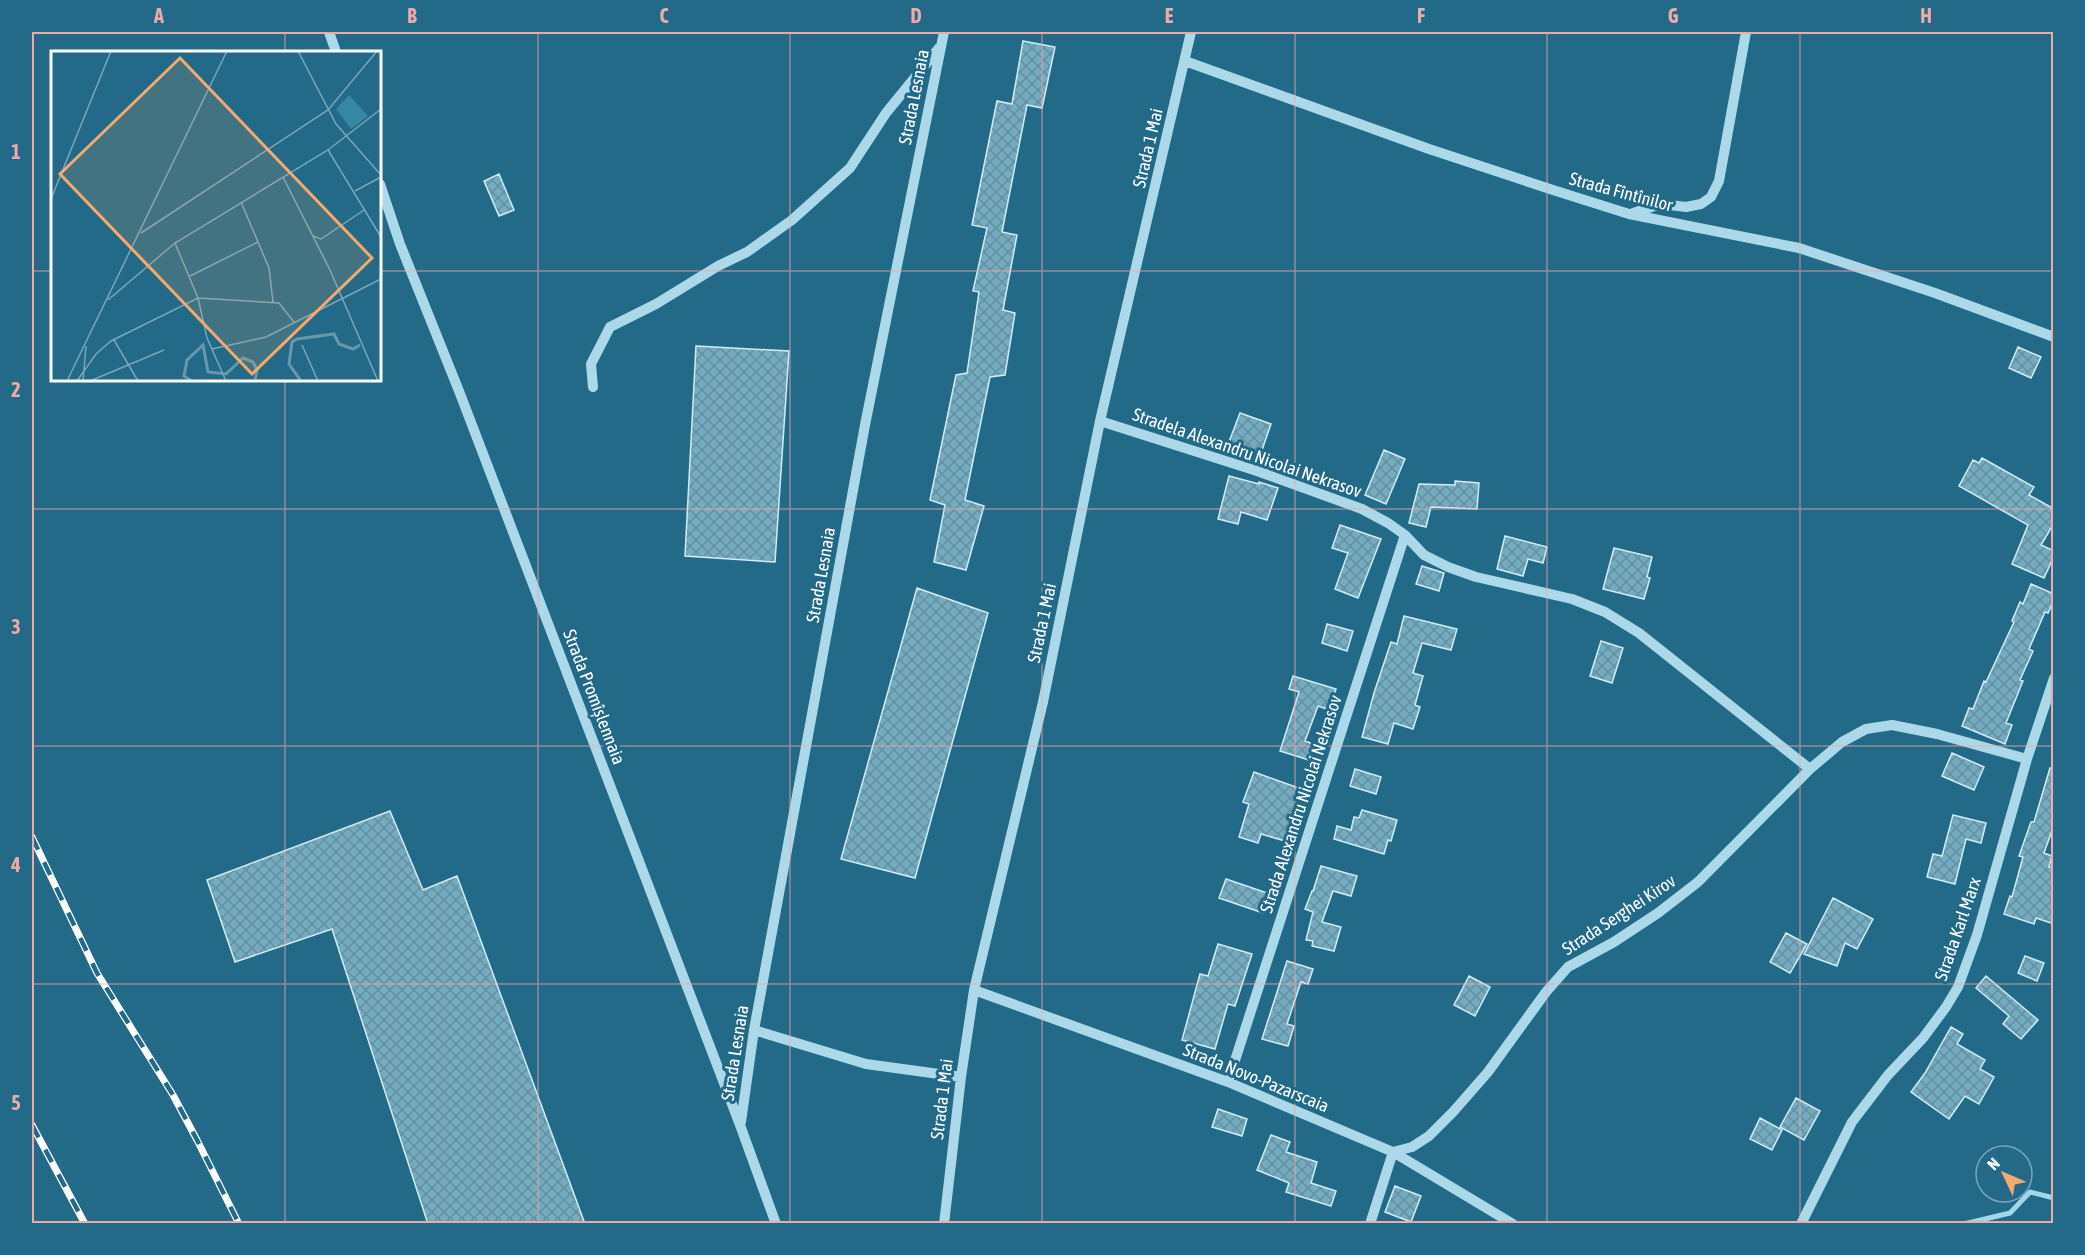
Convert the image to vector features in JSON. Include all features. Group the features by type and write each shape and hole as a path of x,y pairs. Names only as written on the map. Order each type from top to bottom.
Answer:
{"street":[{"path":"329,32 336,51"},
{"name":"Strada Lesnaia","path":"740,1125 754,1030 863,436 944,32"},
{"name":"Strada 1 Mai","path":"944,1224 961,1077 974,990 1043,702 1100,421 1191,32"},
{"path":"1629,214 1661,204 1686,207 1701,204 1711,197 1719,181 1746,32"},
{"path":"593,387 591,364 610,327 656,304 747,252 792,219 850,168 886,113 941,46"},
{"name":"Strada Fîntînilor","path":"1185,61 1440,152 1629,214 1799,248 1935,293 2054,337"},
{"name":"Strada Promîșlennaia","path":"381,187 400,244 464,402 776,1224"},
{"name":"Stradela Alexandru Nicolai Nekrasov","path":"1100,421 1257,471 1362,509 1405,535 1424,555 1448,567 1476,577 1572,599 1605,612 1639,633 1810,769"},
{"name":"Strada Alexandru Nicolai Nekrasov","path":"1228,1082 1405,535"},
{"name":"Strada Karl Marx","path":"1801,1224 1852,1122 1888,1075 1923,1038 1958,987 1977,934 2026,759 2054,678"},
{"name":"Strada Serghei Kirov","path":"1393,1152 1413,1147 1429,1136 1453,1112 1488,1072 1518,1027 1568,968 1659,913 1698,882 1810,769 1842,741 1866,729 1892,725 1937,734 2026,759"},
{"name":"Strada Novo-Pazarscaia","path":"974,990 1228,1082 1393,1152 1513,1224"},
{"path":"754,1030 866,1064 961,1077"},
{"path":"1370,1224 1393,1152"}],"building":[{"path":"1023,41 1055,47 1042,108 1027,105 1002,232 1017,235 1003,310 1015,313 1005,375 990,377 965,500 984,506 966,570 934,562 945,505 930,500 956,375 967,373 979,292 973,291 987,228 972,225 997,101 1012,104"},
{"path":"499,174 514,210 499,216 484,181"},
{"path":"696,346 789,351 775,562 685,556"},
{"path":"2018,347 2041,357 2031,378 2009,368"},
{"path":"1240,413 1271,424 1261,453 1229,442"},
{"path":"1384,450 1405,459 1386,504 1365,495"},
{"path":"1982,458 2034,487 2029,495 2054,509 2054,523 2041,545 2054,551 2044,578 2012,564 2028,525 1959,486 1973,460 1979,463"},
{"path":"1229,476 1278,488 1267,520 1241,512 1238,524 1218,519"},
{"path":"1455,481 1479,483 1477,509 1431,507 1426,527 1409,523 1419,484 1455,485"},
{"path":"1340,525 1381,539 1358,598 1335,589 1348,553 1332,548"},
{"path":"1505,536 1547,547 1543,563 1528,559 1523,576 1497,569"},
{"path":"1614,548 1652,557 1647,577 1650,578 1644,599 1603,589"},
{"path":"1422,566 1444,573 1439,591 1416,584"},
{"path":"2031,584 2054,594 2054,600 2048,613 2045,612 2029,649 2033,651 2020,680 2023,681 2006,723 2012,725 2005,744 1962,726 1969,708 1973,709 1984,681 1986,682 2014,622 2012,621 2020,602 2023,604"},
{"path":"917,588 988,613 915,878 841,859"},
{"path":"1404,616 1457,629 1451,650 1422,643 1413,673 1423,676 1415,705 1420,707 1413,729 1394,723 1388,744 1362,737 1391,642 1397,644"},
{"path":"1327,624 1353,631 1347,651 1322,643"},
{"path":"1601,641 1623,648 1612,683 1590,676"},
{"path":"1293,676 1336,689 1329,710 1318,706 1305,741 1313,744 1309,760 1280,751 1299,692 1289,689"},
{"path":"1952,753 1984,767 1974,790 1942,776"},
{"path":"2050,768 2054,769 2054,825 2044,853 2052,856 2049,867 2054,868 2054,924 2036,918 2034,924 2004,914 2010,896 2012,897 2023,857 2019,856 2031,822 2034,822"},
{"path":"1355,769 1381,777 1376,794 1350,786"},
{"path":"1254,772 1307,791 1302,804 1296,802 1285,841 1261,834 1258,843 1239,837 1249,804 1243,802"},
{"path":"1362,810 1397,820 1391,841 1388,840 1384,854 1334,839 1337,826 1351,830 1354,817 1359,818"},
{"path":"390,811 423,890 457,876 585,1224 428,1224 332,929 235,962 207,880"},
{"path":"1953,815 1986,823 1981,843 1966,839 1955,884 1927,877 1933,854 1942,856"},
{"path":"1321,866 1357,876 1351,896 1333,891 1322,922 1341,927 1334,951 1312,946 1313,941 1306,940 1313,912 1305,909"},
{"path":"1226,879 1270,894 1263,913 1219,898"},
{"path":"1833,898 1873,919 1857,949 1845,943 1837,966 1804,954"},
{"path":"1786,933 1807,944 1790,973 1770,962"},
{"path":"1218,944 1252,954 1235,1006 1228,1004 1215,1049 1182,1040 1200,974 1208,976"},
{"path":"2025,956 2044,963 2037,981 2018,973"},
{"path":"1287,961 1313,969 1308,984 1301,982 1287,1024 1294,1026 1288,1046 1262,1039"},
{"path":"1469,976 1490,987 1475,1016 1454,1005"},
{"path":"1986,976 2038,1020 2021,1039 2003,1024 2009,1016 1976,988"},
{"path":"1951,1027 1963,1034 1957,1044 1985,1060 1980,1069 1994,1077 1979,1104 1965,1096 1949,1119 1911,1092 1925,1073"},
{"path":"1796,1098 1820,1111 1804,1140 1780,1127"},
{"path":"1218,1109 1247,1119 1242,1136 1212,1127"},
{"path":"1760,1118 1782,1130 1772,1150 1750,1139"},
{"path":"1271,1135 1290,1142 1286,1152 1317,1162 1311,1183 1336,1191 1331,1206 1286,1192 1289,1183 1257,1170"},
{"path":"1395,1186 1421,1196 1411,1222 1385,1212"}],"waterway":[{"path":"1964,1224 2010,1213 2030,1192 2054,1198"}],"railway":[{"path":"32,837 97,973 173,1095 239,1224"},
{"path":"32,1125 85,1224"}]}
